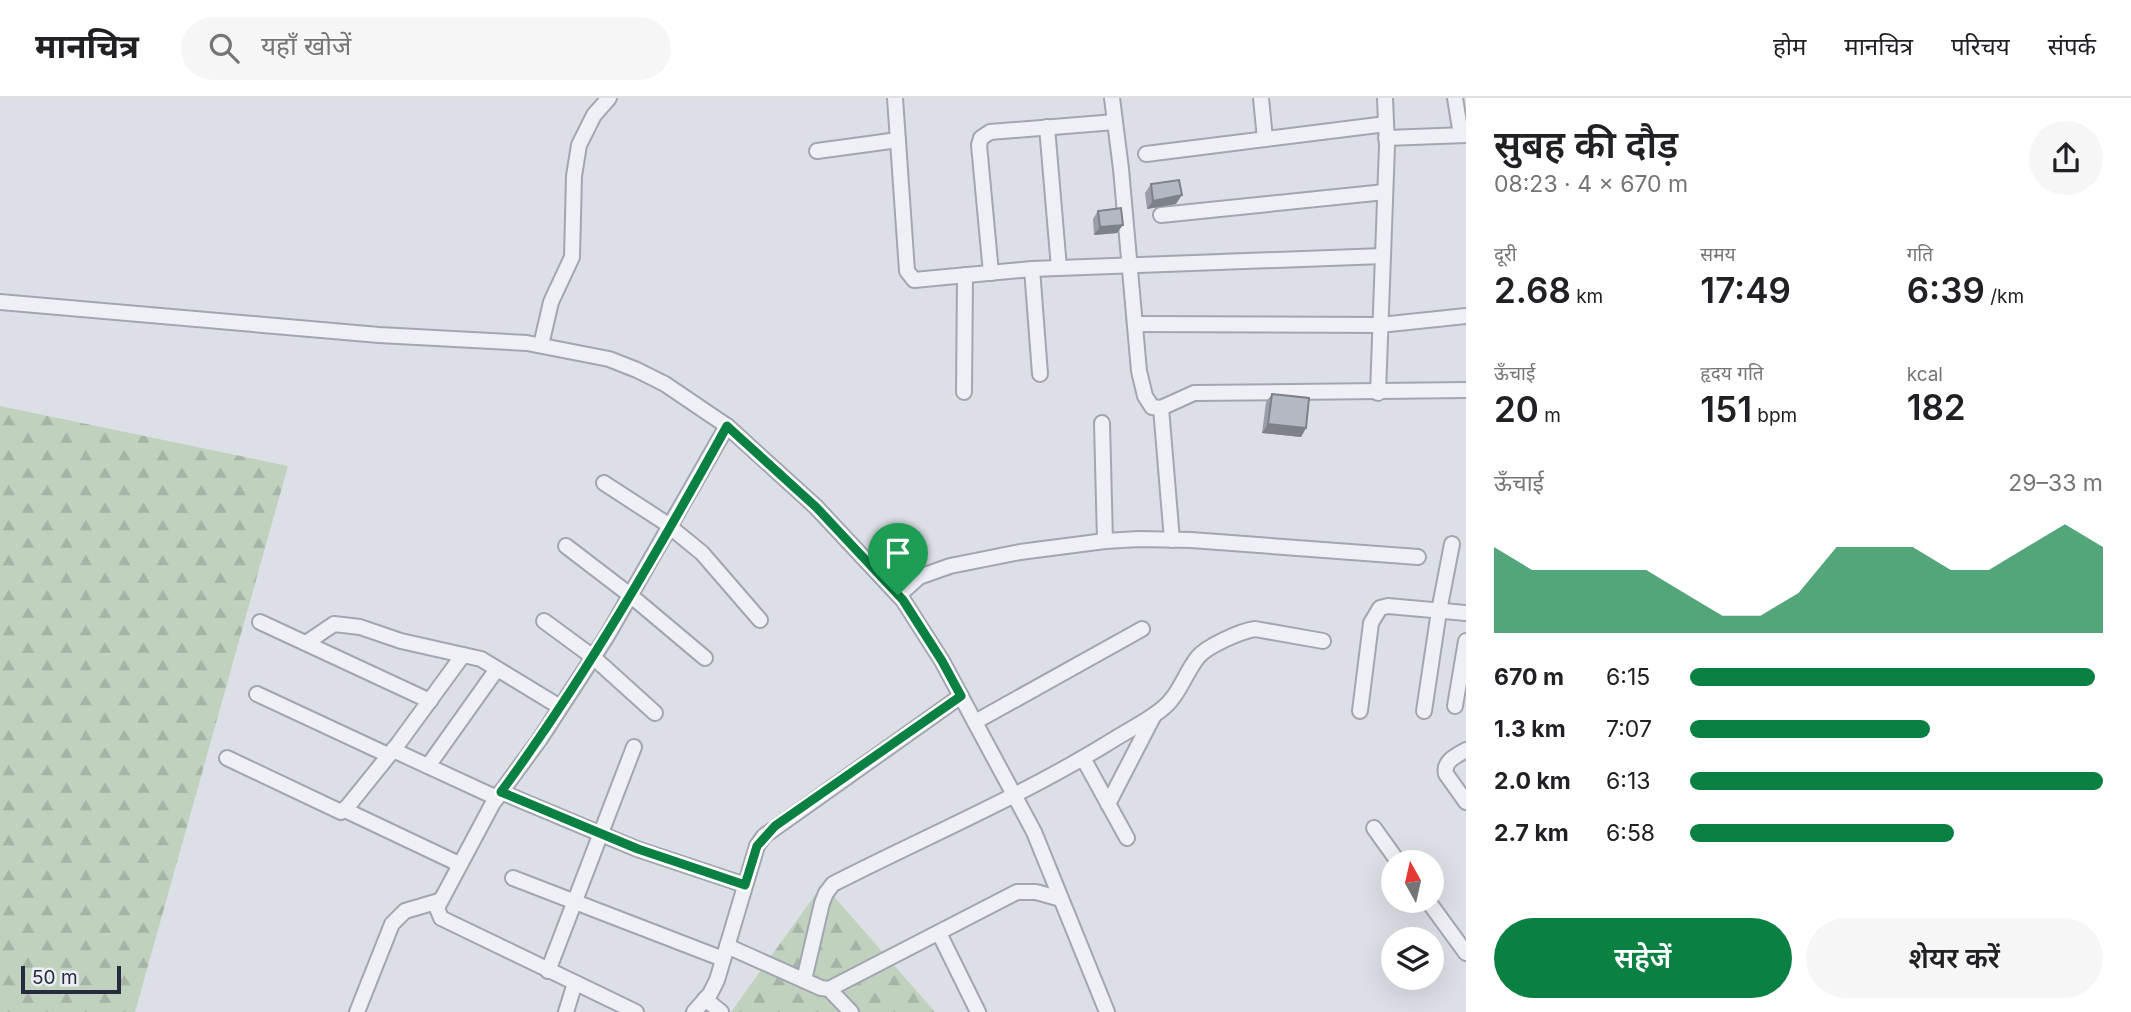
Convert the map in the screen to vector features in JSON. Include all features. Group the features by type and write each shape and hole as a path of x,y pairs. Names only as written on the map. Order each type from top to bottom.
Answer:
{"street":[{"path":"541,345 546,315 572,257 574,176 579,145 594,114 609,98"},
{"path":"895,98 907,271 914,280 991,272 1129,264 1383,256"},
{"path":"1112,98 1139,370 1145,396 1152,407 1161,408 1194,393 1466,390"},
{"path":"1261,98 1265,139"},
{"path":"1378,393 1385,192 1385,98"},
{"path":"1146,154 1265,139 1386,131 1463,135 1455,98"},
{"path":"991,272 979,145 981,138 990,132 1115,122"},
{"path":"1047,127 1059,268"},
{"path":"817,151 898,141"},
{"path":"1161,215 1385,192"},
{"path":"1032,269 1040,374"},
{"path":"964,392 965,275"},
{"path":"0,302 365,334 541,345 609,359 665,384 727,426 816,507 898,595 942,661 1034,832 1107,1012"},
{"path":"1135,324 1380,325 1466,316"},
{"path":"1161,408 1172,540"},
{"path":"1102,423 1105,541"},
{"path":"636,1012 441,918 438,912 439,901 499,795 593,657 671,527 727,426"},
{"path":"604,484 671,527 702,554 760,620"},
{"path":"898,595 919,577 941,569 1020,552 1105,541 1172,540 1418,557"},
{"path":"1424,710 1452,544"},
{"path":"566,546 705,658"},
{"path":"1360,711 1371,623 1380,608 1388,606 1466,613"},
{"path":"544,621 593,657 655,713"},
{"path":"260,622 430,701"},
{"path":"306,643 327,626 342,623 360,627 401,641 481,659 561,707"},
{"path":"975,722 1142,629"},
{"path":"804,980 822,903 834,884 1015,796 1163,709 1201,654 1247,631 1262,629 1323,641"},
{"path":"1455,706 1466,641"},
{"path":"227,758 341,812 391,752 463,655"},
{"path":"428,766 497,669"},
{"path":"257,694 499,795 638,849 745,885"},
{"path":"694,1012 717,980 757,846 775,826 961,696"},
{"path":"1108,804 1154,714"},
{"path":"548,971 634,747"},
{"path":"1466,750 1447,762 1444,769 1466,802"},
{"path":"1083,758 1127,838"},
{"path":"345,810 459,864"},
{"path":"1374,828 1390,850"},
{"path":"513,878 829,989 851,1012"},
{"path":"829,989 1017,892 1036,892 1061,899"},
{"path":"357,1012 392,924 405,911 439,901"},
{"path":"1438,914 1464,946"},
{"path":"939,933 978,1012"},
{"path":"566,1012 575,983"},
{"path":"705,999 721,1012"}],"green space":[{"path":"0,406 288,466 135,1012 0,1012"},
{"path":"823,884 935,1012 731,1012"}],"building":[{"path":"1179,180 1182,195 1153,201 1151,184"},
{"path":"1121,208 1123,225 1100,227 1098,211"},
{"path":"1272,394 1309,398 1306,428 1268,424"}],"route":[{"path":"727,426 816,507 898,595 942,661 961,696 775,826 757,846 745,885 638,849 501,792 540,739 607,636 727,426"}]}
